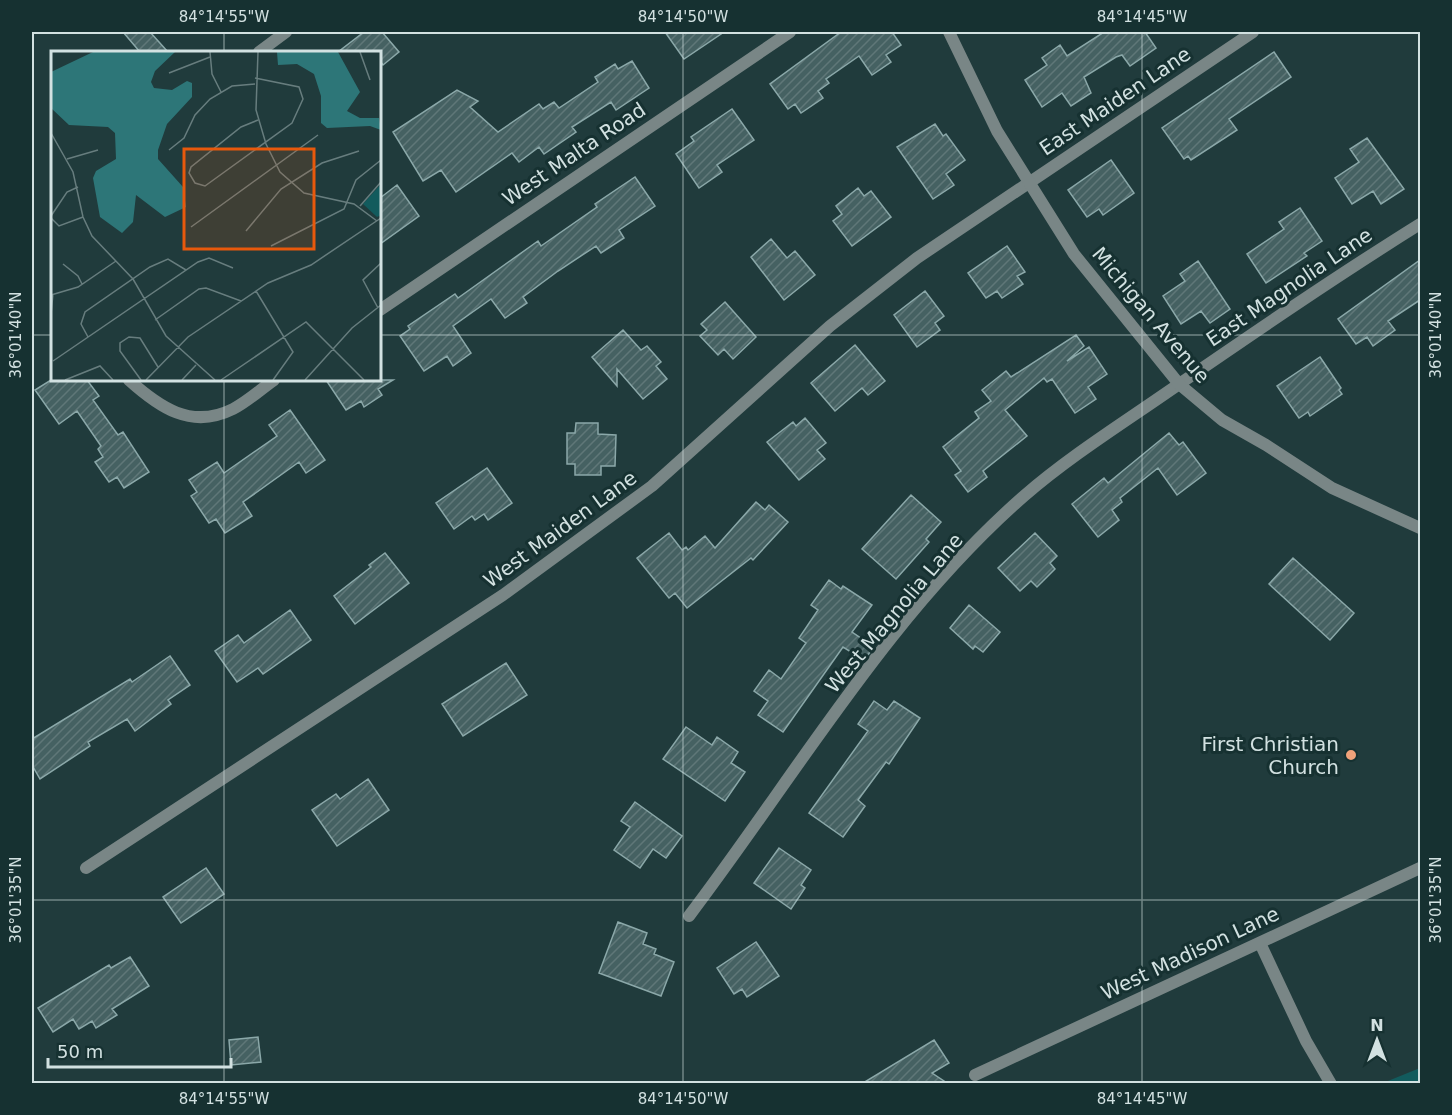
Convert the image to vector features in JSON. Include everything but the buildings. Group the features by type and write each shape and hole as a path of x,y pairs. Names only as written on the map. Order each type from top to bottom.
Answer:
{"street":[{"path":"261,51 286,32"},
{"name":"West Malta Road","path":"381,309 790,32"},
{"name":"Michigan Avenue","path":"949,32 996,131 1028,182 1096,283 1179,384 1222,420 1266,445 1332,488 1420,528"},
{"name":"East Maiden Lane","path":"1028,182 1253,32"},
{"name":"West Maiden Lane","path":"86,868 495,601 634,500 830,326 917,258 1028,182"},
{"name":"East Magnolia Lane","path":"1179,384 1305,298 1420,224"},
{"path":"130,381 149,398 177,415 211,416 234,409 273,381"},
{"name":"West Magnolia Lane","path":"690,916 836,713 896,634 952,567 1023,497 1179,384"},
{"name":"West Madison Lane","path":"975,1075 1420,868"},
{"path":"1260,943 1306,1041 1331,1083"}],"green space":[{"path":"1420,1068 1420,1083 1383,1083"}],"place":[{"name":"First Christian Church","path":"1351,755"}]}
